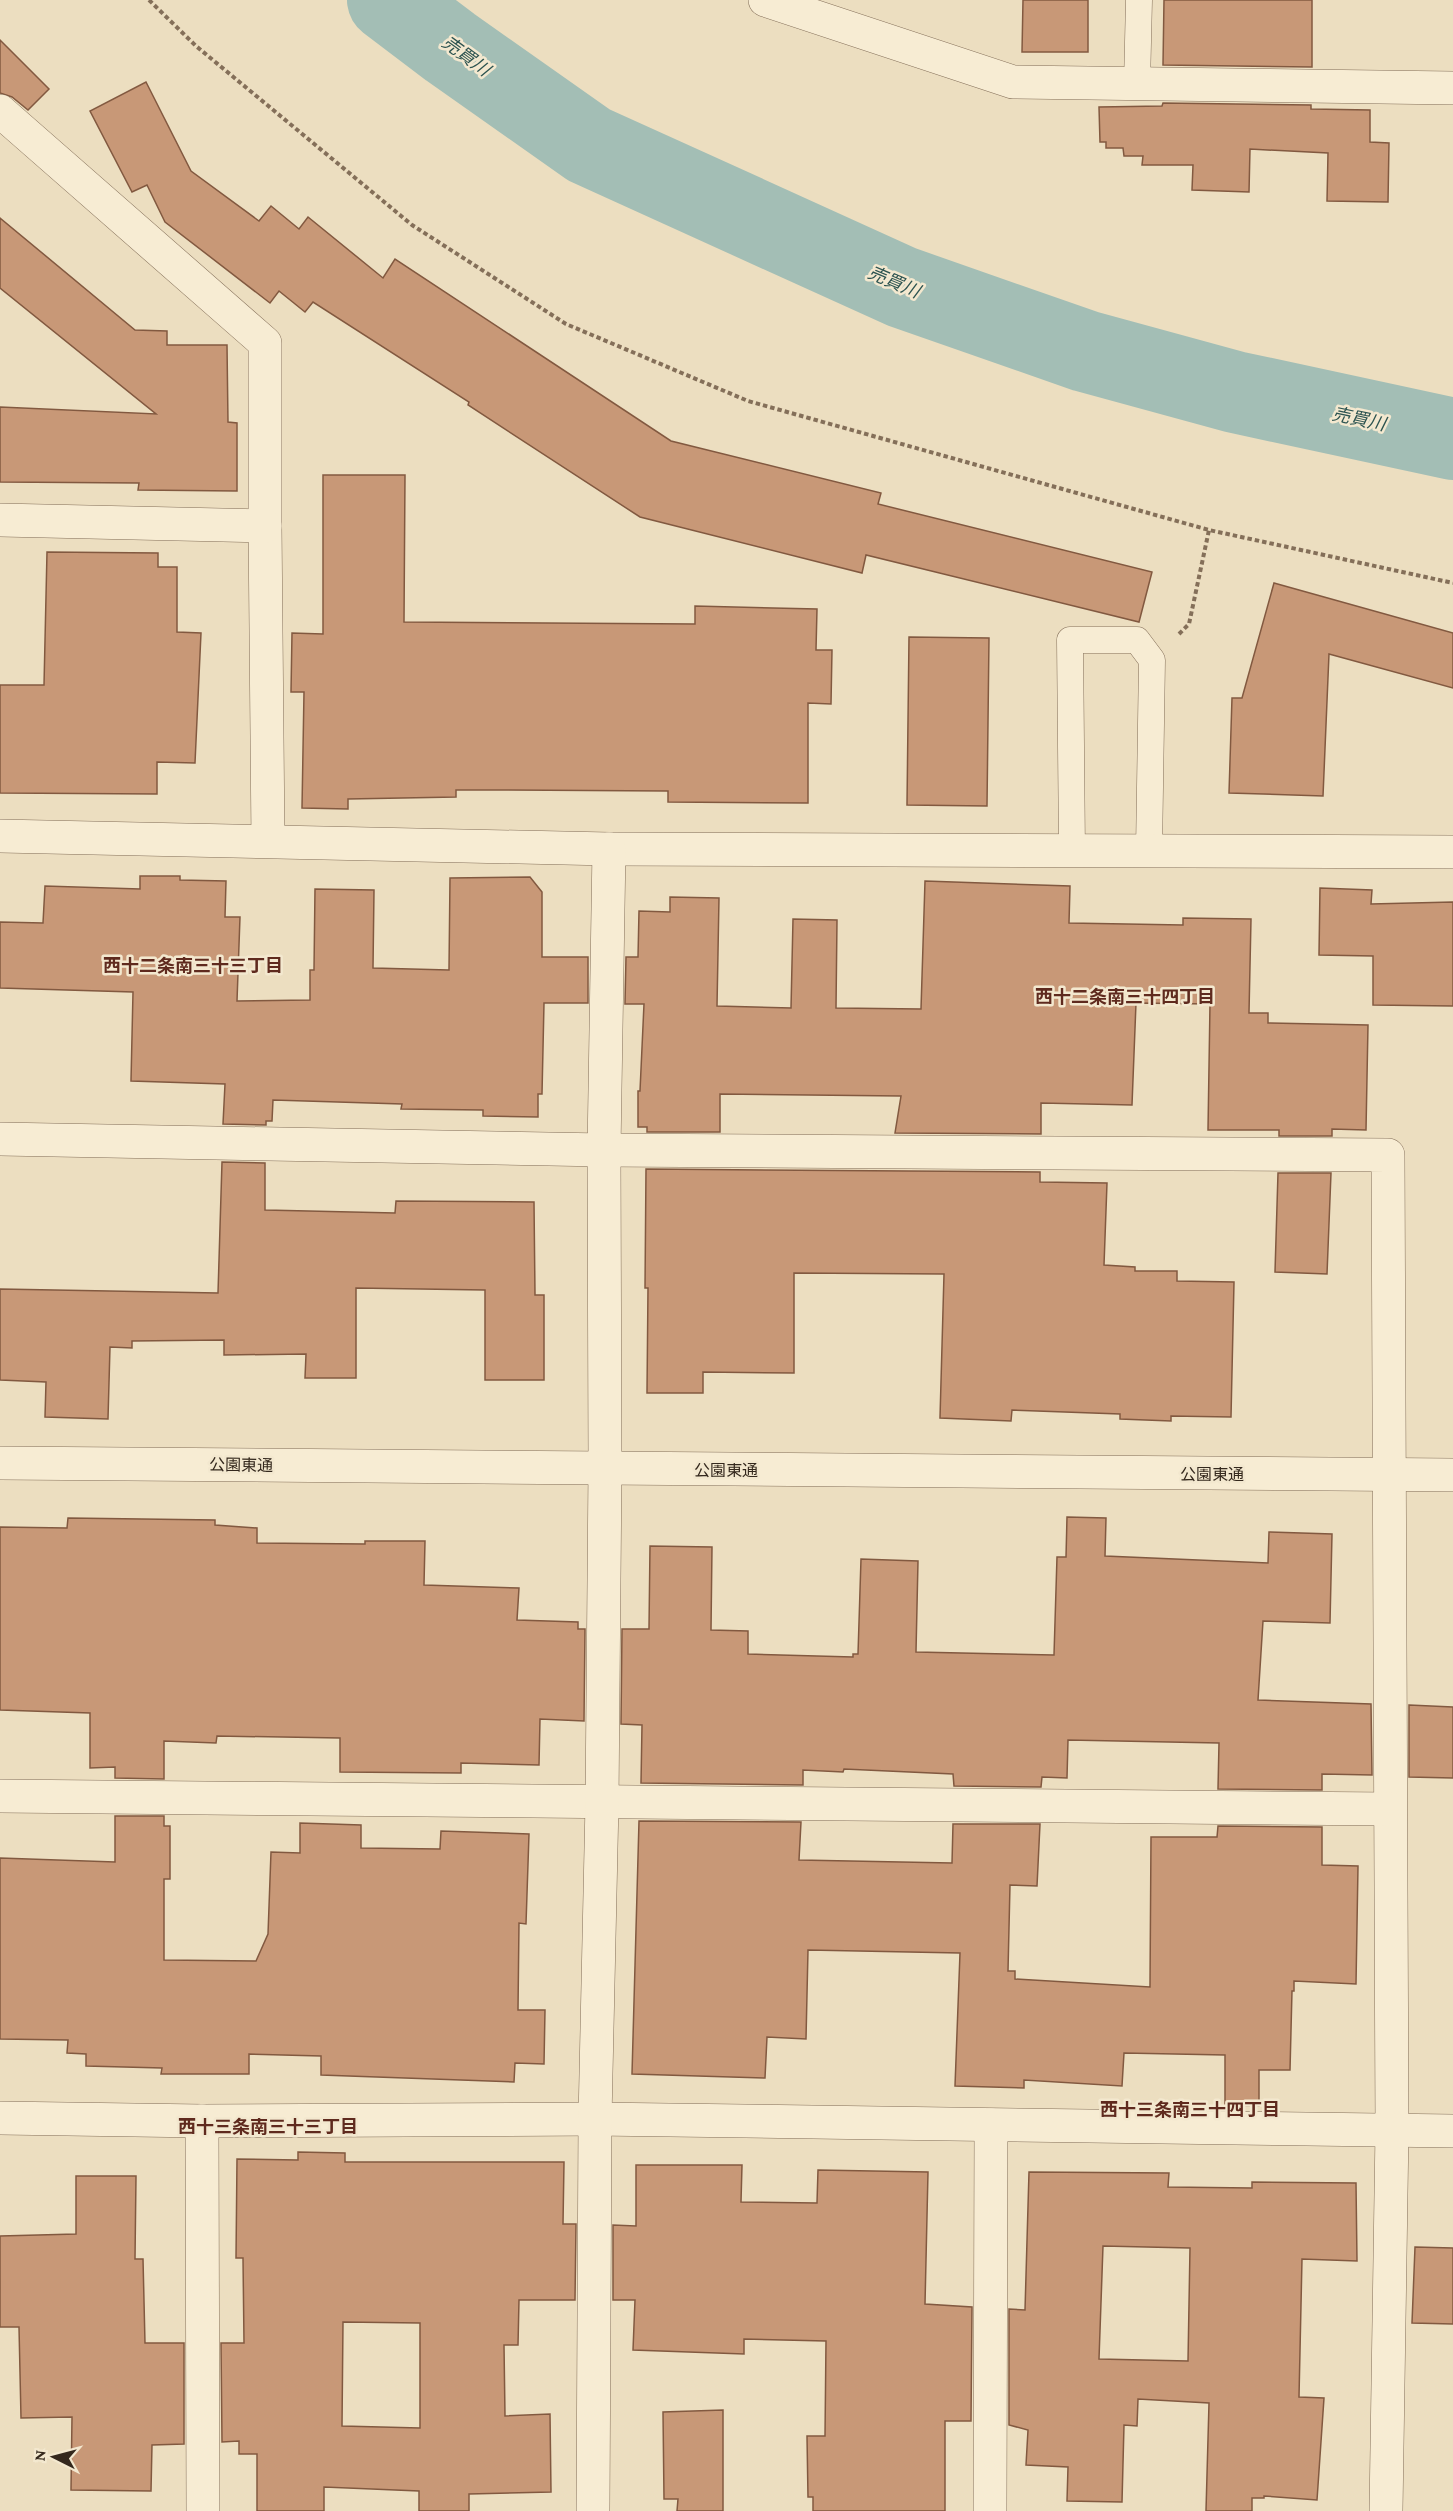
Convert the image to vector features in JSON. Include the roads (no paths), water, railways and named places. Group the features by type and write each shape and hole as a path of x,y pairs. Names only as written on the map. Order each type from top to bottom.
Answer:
{"street":[{"path":"765,0 1013,82 1453,88"},
{"path":"0,111 266,343 268,842"},
{"path":"0,520 265,526"},
{"path":"0,836 609,849 1453,852"},
{"path":"593,2511 595,2119 602,1803 605,1468 604,1150 609,849"},
{"path":"0,1139 604,1150 1388,1155 1392,2131 1386,2511"},
{"name":"公園東通","path":"0,1463 1453,1475"},
{"path":"0,1796 1390,1809"},
{"path":"0,2118 202,2121 595,2119 1453,2131"},
{"path":"202,2121 203,2511"},
{"path":"990,2511 991,2125"}],"lane":[{"path":"1137,84 1138,0"},
{"path":"1072,851 1070,640 1137,640 1152,660 1149,851"}],"waterway":[{"name":"売買川","path":"388,0 450,47 589,145 902,287 1085,351 1235,392 1453,439"}],"district":[{"name":"西十二条南三十三丁目","path":"193,966"},
{"name":"西十二条南三十四丁目","path":"1125,997"},
{"name":"西十三条南三十四丁目","path":"1190,2110"},
{"name":"西十三条南三十三丁目","path":"268,2127"}]}
